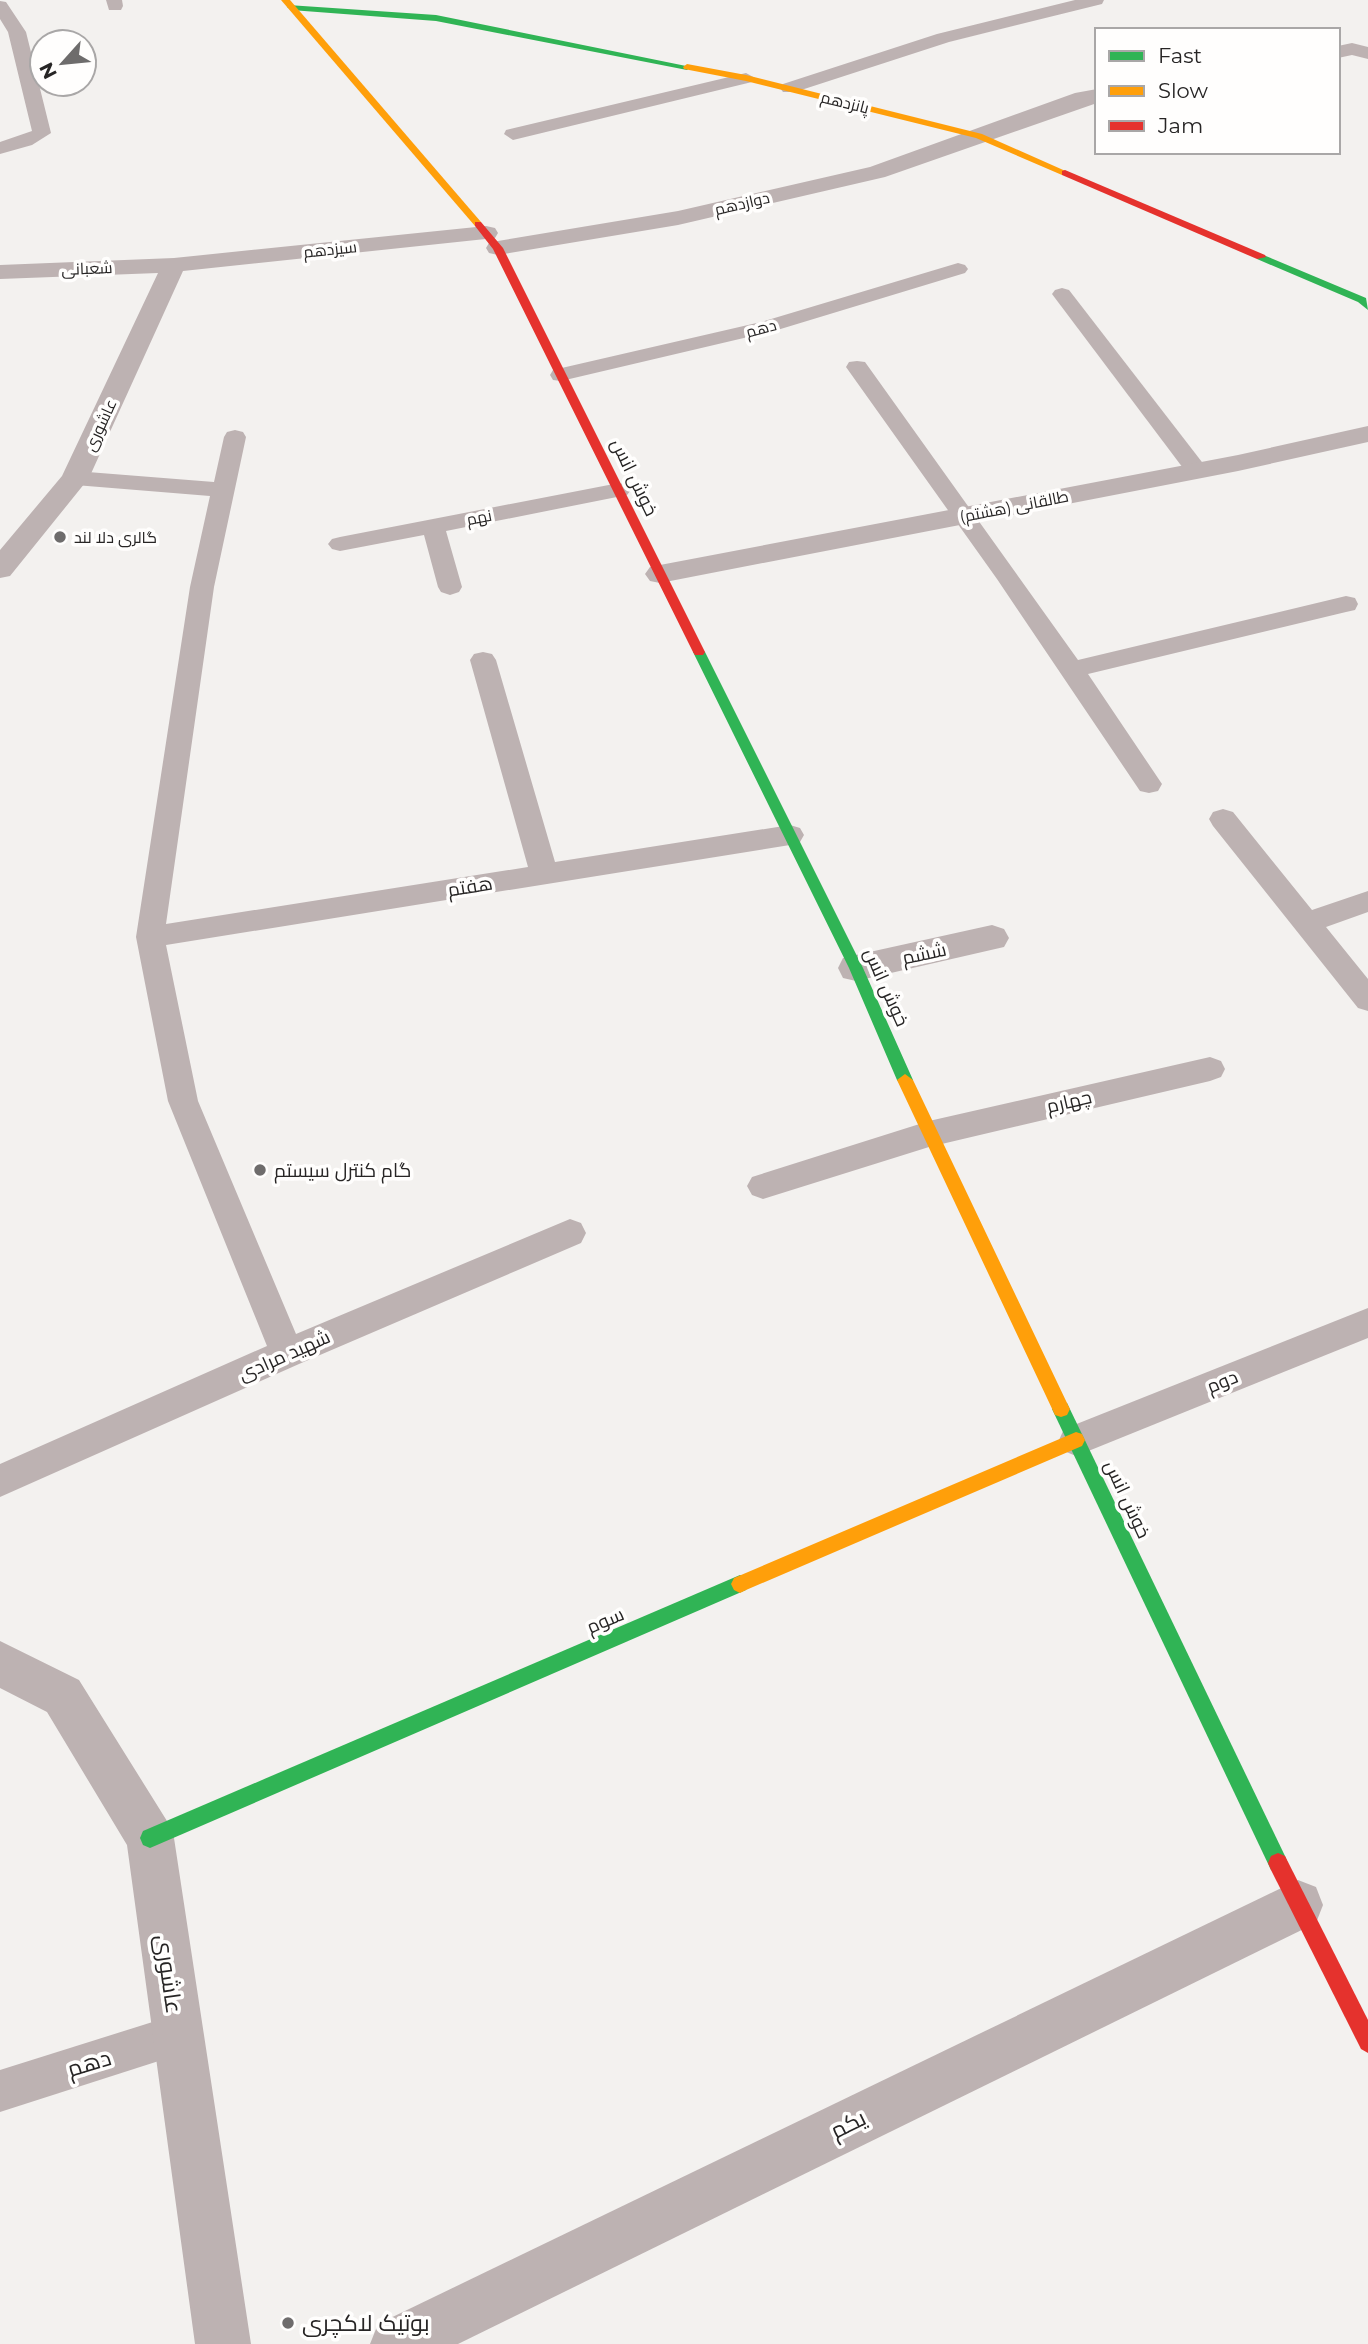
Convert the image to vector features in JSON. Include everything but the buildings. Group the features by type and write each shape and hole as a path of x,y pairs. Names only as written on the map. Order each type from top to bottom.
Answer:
{"street":[{"name":"پانزدهم","path":"288,4 436,18 746,78 979,136 1362,300 1368,307"},
{"name":"خوش انس","path":"288,4 492,241 856,968 929,1134 1298,1905 1368,2042"},
{"path":"1340,52 1352,49 1368,53"},
{"name":"دوازدهم","path":"492,241 678,218 877,172 1083,98 1095,96"},
{"name":"سیزدهم","path":"174,265 492,241"},
{"name":"شعبانی","path":"0,272 174,265"},
{"name":"عاشوری","path":"0,569 75,478 174,265"},
{"name":"طالقانی (هشتم)","path":"660,574 1197,471 1368,433"},
{"name":"ششم","path":"856,968 992,938"},
{"name":"سوم","path":"150,1839 1076,1440"},
{"name":"عاشوری","path":"0,1664 63,1696 150,1839 223,2344"},
{"name":"یکم","path":"398,2344 1298,1905"}],"lane":[{"path":"789,88 943,38 1096,0"},
{"path":"0,6 17,32 42,134 0,148"},
{"path":"513,134 746,78"},
{"name":"دهم","path":"561,375 767,327 958,269"},
{"path":"1062,294 1197,471"},
{"path":"857,367 1074,669 1149,784"},
{"path":"235,437 202,587 150,937 183,1101 287,1353"},
{"path":"75,478 223,490"},
{"name":"نهم","path":"340,544 619,490"},
{"path":"433,526 450,587"},
{"path":"1074,669 1346,604"},
{"path":"483,660 544,874"},
{"path":"1223,819 1368,1000"},
{"name":"هفتم","path":"150,937 790,835"},
{"path":"1308,922 1368,901"},
{"name":"چهارم","path":"763,1185 929,1134 1210,1069"},
{"name":"شهید مرادی","path":"0,1481 287,1353 570,1233"},
{"name":"دوم","path":"1076,1440 1368,1323"},
{"name":"دهم","path":"0,2091 178,2035"}],"traffic: fast":[{"path":"291,7 436,18 687,67"},
{"path":"1261,257 1362,300 1368,307"},
{"path":"699,652 856,968 905,1080"},
{"path":"1061,1409 1278,1863"},
{"path":"150,1838 740,1584"}],"traffic: slow":[{"path":"285,0 478,224"},
{"path":"687,67 746,78 979,136 1065,173"},
{"path":"905,1080 1061,1409"},
{"path":"740,1584 1076,1440"}],"traffic: jam":[{"path":"1065,173 1261,257"},
{"path":"478,224 498,248 699,652"},
{"path":"1278,1863 1368,2042"}],"place":[{"name":"گالری دلا لند","path":"60,537"},
{"name":"گام کنترل سیستم","path":"260,1170"},
{"name":"بوتیک لاکچری","path":"288,2323"}]}
